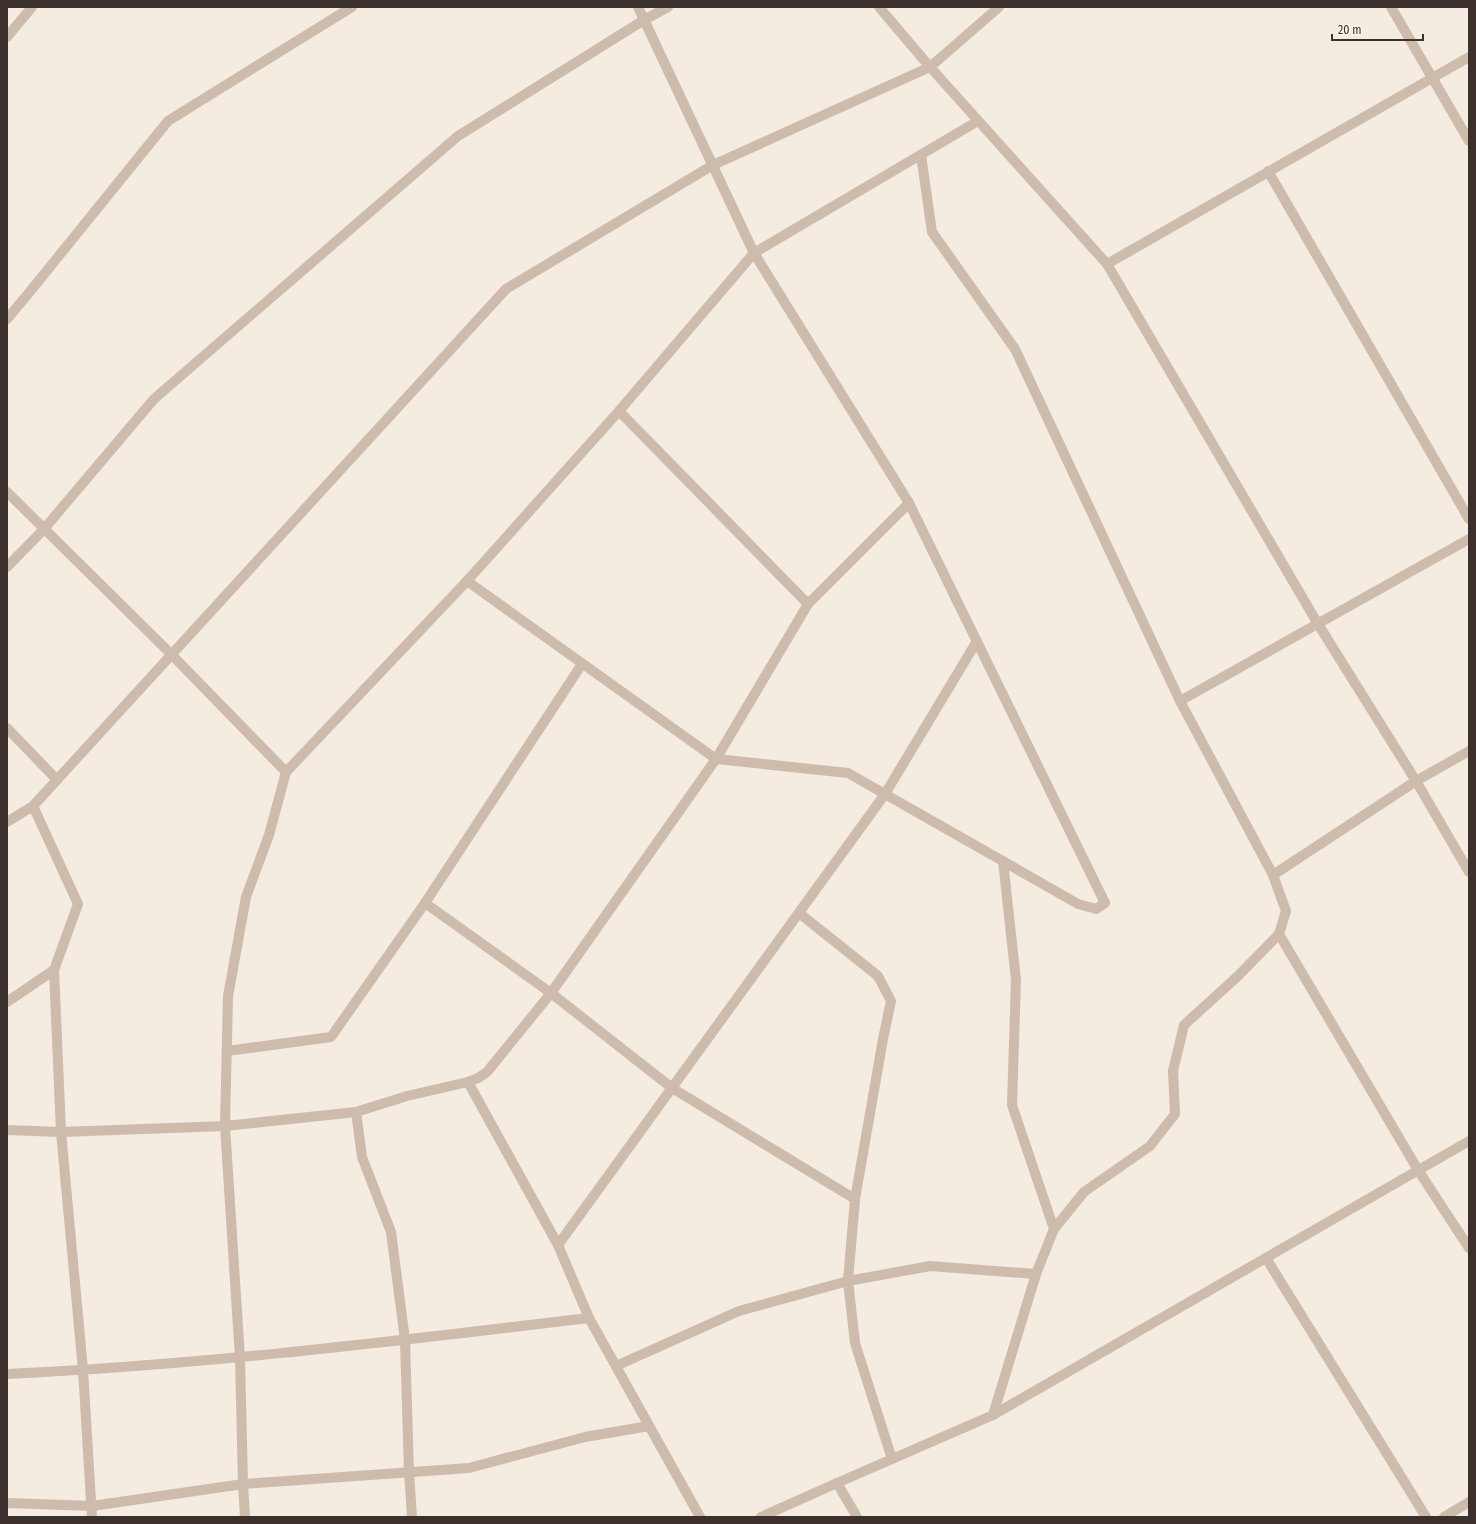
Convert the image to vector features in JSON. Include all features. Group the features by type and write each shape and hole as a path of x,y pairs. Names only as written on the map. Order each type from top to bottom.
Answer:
{"street":[{"path":"7,37 32,7"},
{"path":"7,319 168,121 352,7"},
{"path":"467,581 716,759 848,773 1078,904 1096,909 1105,903 909,503 754,253 638,7"},
{"path":"7,567 44,529 154,399 458,136 644,20 668,7"},
{"path":"879,7 930,67 1107,264 1318,624 1416,781 1469,872"},
{"path":"7,822 33,806 506,289 713,165 930,67 999,7"},
{"path":"1391,7 1469,141"},
{"path":"1107,264 1469,57"},
{"path":"245,1517 240,1358 225,1126 228,996 246,897 269,835 286,772 467,581 620,411 754,253 978,121"},
{"path":"921,155 932,232 1015,349 1180,701 1273,875 1286,911 1279,934 1238,976 1184,1025 1173,1071 1175,1114 1150,1146 1084,1192 1054,1229 1036,1274 994,1414"},
{"path":"1268,171 1469,519"},
{"path":"620,411 808,604"},
{"path":"7,492 172,654 286,772"},
{"path":"7,1130 61,1132 225,1126 356,1112 407,1096 468,1082 487,1072 552,993 716,759 808,604 909,503"},
{"path":"1180,701 1469,539"},
{"path":"558,1245 885,794 977,641"},
{"path":"226,1052 331,1037 425,903 582,664"},
{"path":"7,728 57,780"},
{"path":"1273,875 1416,781 1469,751"},
{"path":"33,806 78,904 54,970 61,1132 83,1370 92,1517"},
{"path":"1003,861 1016,980 1012,1105 1054,1229"},
{"path":"425,903 552,993 672,1088 855,1199"},
{"path":"799,913 878,976 891,1001 855,1199 848,1281 855,1343 892,1459"},
{"path":"1279,934 1418,1170 1469,1248"},
{"path":"7,1002 54,970"},
{"path":"468,1082 558,1245 590,1318 700,1517"},
{"path":"356,1112 362,1157 391,1232 405,1340 409,1472 412,1517"},
{"path":"761,1517 994,1414 1469,1141"},
{"path":"1266,1258 1426,1517"},
{"path":"616,1366 739,1311 848,1281 930,1266 1036,1274"},
{"path":"7,1374 83,1370 240,1358 590,1318"},
{"path":"7,1503 92,1506 243,1484 469,1468 586,1437 649,1426"},
{"path":"837,1483 857,1517"},
{"path":"1444,1517 1469,1502"}]}
